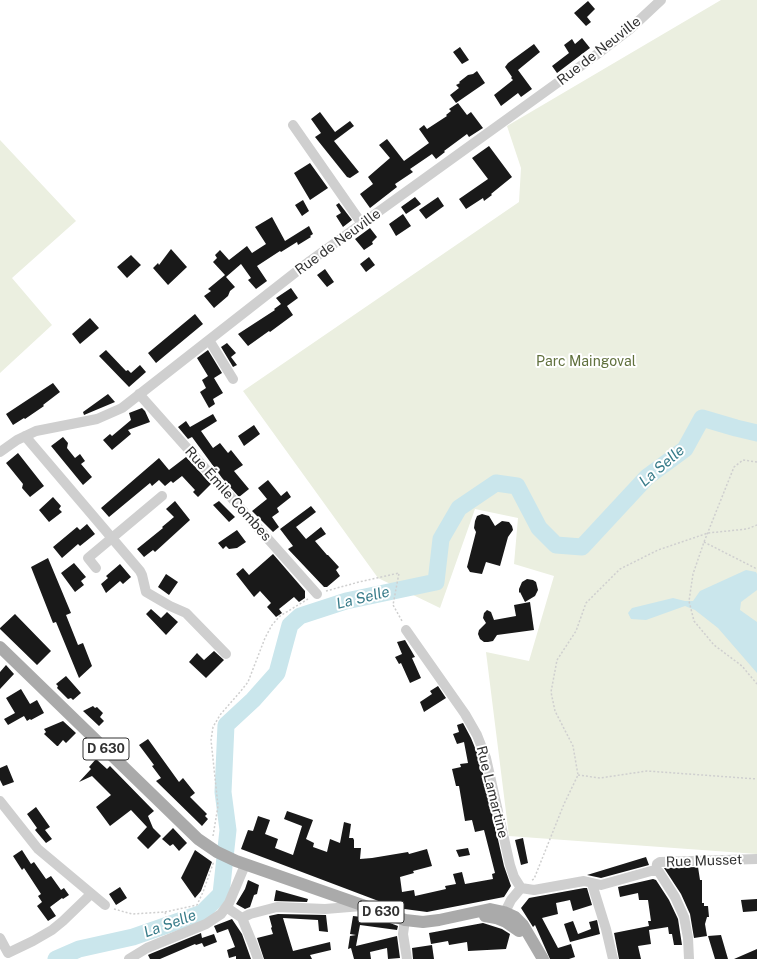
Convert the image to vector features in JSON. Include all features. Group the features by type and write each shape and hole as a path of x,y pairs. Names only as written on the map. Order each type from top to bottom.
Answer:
{"main road":[{"name":"D 630","path":"0,647 211,852 405,920 423,922 460,917 490,910 503,916"},
{"path":"503,916 522,935 536,959"},
{"path":"503,916 515,917 523,925 543,959"}],"street":[{"name":"Rue de Neuville","path":"0,452 25,436 43,429 91,421 104,417 122,408 310,261 587,62 630,29 661,0"},
{"path":"293,125 362,224"},
{"path":"209,340 233,379"},
{"name":"Rue Émile Combes","path":"139,394 317,594"},
{"path":"25,436 142,575 146,592 189,615 226,654"},
{"path":"96,568 88,558 162,496"},
{"name":"Rue Lamartine","path":"406,630 465,714 477,734 488,767 512,872 520,888"},
{"path":"0,801 34,845 91,894 105,904"},
{"name":"Rue Musset","path":"656,871 657,864 660,862 757,859"},
{"path":"129,959 147,948 211,922 221,914 226,907 240,863"},
{"path":"503,916 513,897 520,888 534,890 580,881 588,881 592,884 606,885 651,871 656,871 659,872 672,892 684,917 688,938 689,959"},
{"path":"592,884 606,929 613,959"},
{"path":"0,938 8,953 33,941 52,930 91,894"},
{"path":"242,918 253,913 277,907 325,909 362,906"},
{"path":"226,907 242,918 258,959"},
{"path":"405,920 403,934 406,959"}],"path":[{"path":"757,462 743,460 734,467 693,574 689,601 694,621 714,645 742,666 757,684"},
{"path":"520,888 534,878 564,804 578,775 573,746 555,711 551,692 557,660 576,631 586,603 620,569 658,550 708,533 747,529 757,525"},
{"path":"704,542 757,569"},
{"path":"105,904 115,910 132,914 164,912 197,904 203,892 217,814 218,799 211,740 213,727 220,715 248,682 265,638 272,625 280,616 317,594 359,582 399,573 393,604 406,630"},
{"path":"578,775 600,778 647,771 757,779"},
{"path":"164,912 169,928"}],"green space":[{"name":"Parc Maingoval","path":"721,0 757,0 757,854 509,836 486,652 529,661 554,576 514,564 518,518 475,509 440,608 378,578 243,391 519,202 521,168 507,126"},
{"path":"0,140 76,221 12,278 52,325 0,373"}],"water":[{"path":"746,570 756,572 757,574 757,590 741,602 740,610 757,622 757,673 718,628 695,610 685,606 646,620 631,619 628,613 632,608 673,598 693,601 700,591"}],"building":[{"path":"588,1 595,9 587,17 591,22 586,26 574,13"},
{"path":"582,38 590,48 557,73 552,66 569,53 564,45 572,39 575,44"},
{"path":"534,44 540,52 518,70 532,89 521,97 518,93 501,106 494,95 513,80 505,67 508,63"},
{"path":"460,47 469,60 462,64 453,52"},
{"path":"477,71 485,83 456,103 450,95 459,88 456,85 468,75"},
{"path":"458,103 467,115 471,112 483,128 469,137 467,134 444,151 445,152 436,159 432,154 410,169 413,172 395,184 397,187 370,208 360,194 373,184 368,177 390,158 379,145 387,139 404,161 429,143 419,129 424,125 427,129 447,116 446,115 451,111 449,109"},
{"path":"320,112 335,132 350,121 354,126 334,141 359,172 350,178 347,177 315,137 321,133 311,119"},
{"path":"489,146 512,177 484,201 483,198 466,209 459,199 488,179 472,158"},
{"path":"310,163 328,188 310,200 294,173"},
{"path":"415,197 421,204 406,214 401,207"},
{"path":"438,197 444,206 426,219 419,210"},
{"path":"303,200 309,211 302,216 295,205"},
{"path":"339,203 352,220 343,227 336,216 341,213 336,205"},
{"path":"403,214 411,226 396,236 389,224"},
{"path":"272,217 285,241 309,226 313,234 310,236 311,237 298,245 297,242 257,266 267,281 256,289 248,280 251,278 241,264 226,277 235,287 230,291 228,296 214,308 204,296 211,291 208,289 225,275 213,262 217,258 215,255 220,250 229,260 247,246 252,253 266,244 255,227"},
{"path":"370,228 377,237 372,242 373,244 364,250 355,239"},
{"path":"171,249 187,267 168,285 153,268 158,263 159,265"},
{"path":"131,255 141,265 127,278 117,267"},
{"path":"369,257 375,265 366,272 360,264"},
{"path":"325,269 334,282 327,287 317,275"},
{"path":"291,288 298,298 287,306 293,315 248,346 238,334 275,310 274,309 281,304 276,298"},
{"path":"195,314 203,324 156,363 148,353"},
{"path":"90,318 99,328 80,344 72,334"},
{"path":"227,343 236,353 231,357 237,365 233,367 221,347"},
{"path":"106,350 126,371 128,370 131,373 140,365 146,372 129,387 99,356"},
{"path":"208,350 222,373 214,378 223,393 213,399 215,404 209,408 200,392 206,388 202,380 208,376 197,358"},
{"path":"53,383 60,392 43,405 44,406 13,425 6,414"},
{"path":"108,394 115,402 84,415 83,412"},
{"path":"142,408 150,422 128,430 131,434 112,450 103,440 110,434 112,436 131,420 129,413"},
{"path":"213,414 217,421 201,431 213,448 220,443 228,453 231,450 243,465 234,471 249,489 239,497 222,478 192,437 188,439 178,427 186,421 190,427"},
{"path":"254,425 260,434 244,446 238,436"},
{"path":"63,437 68,443 67,448 75,458 80,454 85,461 81,464 92,477 83,485 51,446"},
{"path":"18,453 44,486 30,497 22,488 23,484 6,463"},
{"path":"186,457 211,484 198,497 193,492 195,490 182,476 173,483 171,481 165,486 159,480 152,486 150,483 109,517 101,508 159,458 169,470"},
{"path":"268,480 281,496 287,491 291,497 277,508 279,512 272,517 279,527 273,532 252,511 267,499 258,488"},
{"path":"53,497 61,506 59,509 62,512 49,522 39,510"},
{"path":"175,501 190,520 155,552 153,550 144,557 137,549 174,517 166,509"},
{"path":"219,501 235,517 229,522 213,505"},
{"path":"311,506 316,512 296,527 306,539 321,527 326,534 315,541 339,567 336,570 340,576 327,587 324,587 288,549 293,546 280,529"},
{"path":"482,514 489,516 495,526 502,521 509,522 513,530 508,537 500,566 486,562 482,574 470,572 467,567 476,532 474,528 475,521 477,516"},
{"path":"87,524 95,534 80,546 78,544 62,558 53,547 77,527 80,530"},
{"path":"237,530 246,542 237,548 229,549 226,546 223,549 218,543"},
{"path":"273,554 305,591 305,598 299,602 294,597 279,609 282,613 276,617 267,607 271,603 260,591 254,597 236,574 243,568 249,575"},
{"path":"48,558 71,613 66,615 78,645 83,643 92,666 79,678 56,622 53,623 31,567"},
{"path":"74,563 86,577 81,581 84,585 75,592 61,573"},
{"path":"120,564 131,577 123,584 120,581 106,593 101,584 108,578 106,576"},
{"path":"166,574 178,582 169,595 158,587"},
{"path":"527,579 536,582 538,590 535,596 525,602 520,592 519,593 519,589 522,582"},
{"path":"530,602 534,630 497,635 493,641 488,642 484,642 480,639 478,634 479,630 486,623 483,618 484,613 487,610 491,612 494,620 516,616 514,605"},
{"path":"151,609 161,618 167,612 178,622 166,635 146,614"},
{"path":"15,614 51,651 37,665 0,629"},
{"path":"405,640 415,657 412,658 421,678 410,683 401,663 399,664 395,657 402,654 397,642"},
{"path":"214,651 224,660 206,678 189,662 197,653 204,660"},
{"path":"6,665 14,674 0,689 0,672"},
{"path":"66,676 81,693 73,700 71,698 68,699 57,688 58,686 56,684"},
{"path":"438,686 446,698 424,712 420,702 432,694 430,691"},
{"path":"21,689 30,704 37,700 44,713 27,721 24,716 8,725 4,719 15,713 6,698"},
{"path":"93,706 95,708 97,707 103,713 100,717 104,721 99,726 83,711"},
{"path":"63,721 76,733 66,743 63,740 57,746 44,734 46,732 44,729"},
{"path":"463,723 480,760 504,866 511,886 504,897 427,912 397,908 241,849 248,830 253,831 258,816 270,820 265,834 278,839 275,848 293,855 302,826 284,819 287,811 313,820 306,839 314,843 313,847 327,852 330,839 340,843 344,822 351,824 349,838 353,838 354,840 354,848 361,848 360,859 408,852 409,854 427,849 432,866 413,871 414,873 400,877 402,892 414,890 415,896 446,889 445,886 456,884 453,874 462,872 465,884 493,879 492,874 495,873 484,830 475,832 472,820 465,821 459,786 456,786 452,769 461,767 460,764 468,763 464,742 457,744 453,734 459,732 457,725"},
{"path":"148,739 179,782 183,778 195,793 190,797 207,814 205,816 208,819 202,826 156,781 161,778 152,766 154,765 139,745"},
{"path":"96,759 107,769 110,766 154,811 148,816 153,828 161,836 148,849 137,838 147,827 131,810 110,826 96,807 111,795 92,776 79,782 91,769 89,767"},
{"path":"7,765 14,782 3,786 0,780 0,768"},
{"path":"36,807 50,827 45,830 52,839 46,843 35,830 37,828 27,814"},
{"path":"173,828 187,843 179,851 173,844 170,846 162,839"},
{"path":"523,838 528,863 521,865 515,840"},
{"path":"468,848 470,855 459,857 456,850"},
{"path":"22,850 31,864 34,862 46,879 51,876 61,890 64,888 69,895 63,899 62,898 50,907 56,916 48,921 37,906 42,902 38,896 41,894 24,868 22,870 13,856"},
{"path":"195,850 212,862 201,891 195,898 181,878"},
{"path":"646,857 649,865 601,878 587,875"},
{"path":"698,867 700,880 702,880 702,903 704,903 704,906 708,906 709,917 707,917 705,924 707,936 694,938 690,914 681,894 664,868"},
{"path":"653,879 656,880 669,900 678,919 682,945 674,945 672,934 669,934 668,927 649,930 651,944 638,946 641,959 619,959 614,933 649,926 648,921 651,921 648,900 639,900 638,893 620,897 618,887"},
{"path":"248,880 259,885 257,894 254,895 250,907 245,909 236,904 245,889"},
{"path":"120,887 127,898 116,905 109,894"},
{"path":"587,888 592,905 573,911 570,900 556,903 558,914 542,918 558,948 571,944 575,957 569,959 550,959 535,925 533,927 521,908 529,898"},
{"path":"276,890 308,899 307,902 274,901"},
{"path":"757,899 757,911 743,912 741,900"},
{"path":"278,914 326,915 328,932 319,931 318,920 283,918 293,951 330,942 331,950 310,955 312,959 264,959 257,938 273,934 269,916"},
{"path":"353,916 379,919 398,926 397,930 360,925 356,946 397,936 400,958 388,959 387,948 370,952 371,959 354,959 351,948 348,949 350,936 356,935 350,934"},
{"path":"232,919 242,934 251,959 236,959 236,956 229,958 227,950 235,947 228,929 217,933 214,926"},
{"path":"597,920 600,934 570,942 564,924 573,921 578,934 591,929 589,922"},
{"path":"483,923 502,929 510,934 506,949 468,951 467,942 449,945 448,941 431,944 429,933"},
{"path":"201,933 202,938 214,934 217,942 204,947 202,943 195,944 160,959 150,959 148,955 150,954"},
{"path":"721,935 728,959 715,959 708,936"},
{"path":"432,945 434,959 413,959 412,948"},
{"path":"757,949 757,959 734,959"}],"waterway":[{"name":"La Selle","path":"56,959 79,949 133,937 202,913 221,894 228,830 223,792 226,725 253,700 277,673 290,625 300,616 346,601 436,582 441,539 459,508 496,483 517,486 539,528 556,545 582,547 647,477 685,449 702,418 757,433"}]}
